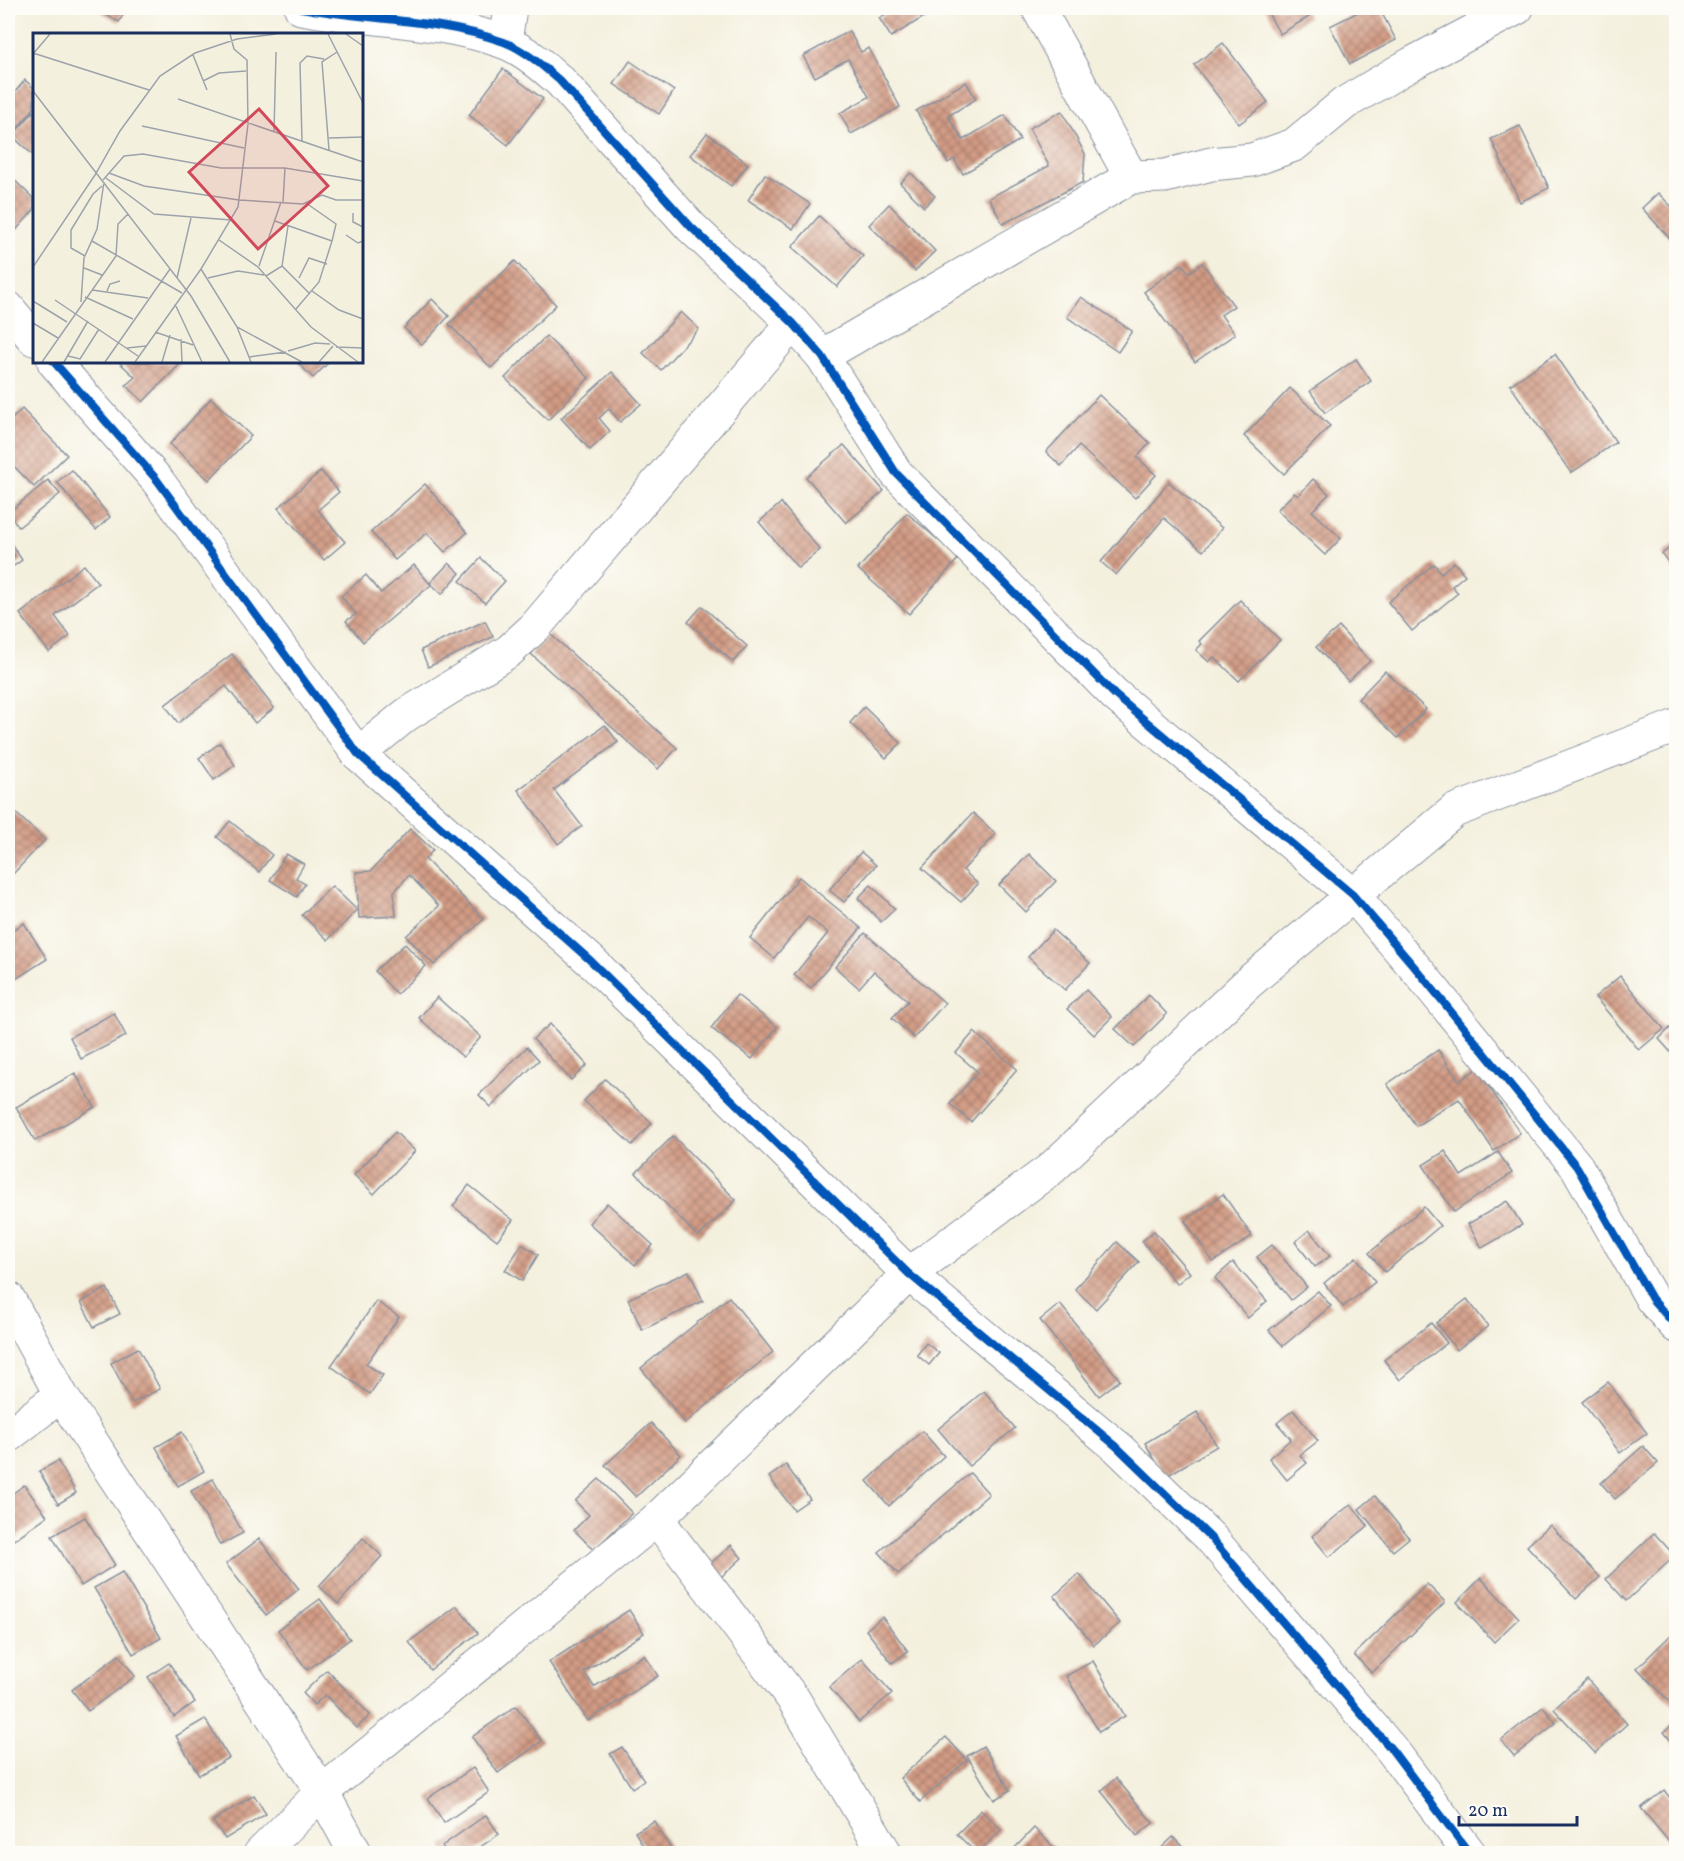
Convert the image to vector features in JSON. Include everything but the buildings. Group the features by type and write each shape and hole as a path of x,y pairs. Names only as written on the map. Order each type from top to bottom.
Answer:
{"street":[{"path":"301,8 458,30 505,42 530,57 560,81 691,227 793,323 822,356 896,473 912,490 1115,695 1353,895 1423,977 1577,1167 1652,1299 1677,1326"},
{"path":"505,42 510,8"},
{"path":"1038,8 1131,177"},
{"path":"822,356 1131,177 1165,177 1211,164 1252,160 1294,145 1345,103 1411,64 1517,8"},
{"path":"8,308 33,338"},
{"path":"358,754 406,715 510,651 535,627 793,323"},
{"path":"55,363 157,480 358,754 591,961 909,1274 1116,1446 1210,1537 1392,1750 1470,1854"},
{"path":"260,1854 322,1792 657,1519 909,1274 1052,1168 1248,982 1454,811 1677,726"},
{"path":"8,1298 61,1395 322,1792 356,1854"},
{"path":"8,1436 61,1395"},
{"path":"657,1519 794,1700 886,1854"}],"cycle path":[{"path":"301,8 429,24 480,34 519,50 534,59 560,81 691,227 793,323 822,356 896,473 1115,695 1353,895 1423,977 1577,1167 1652,1299 1676,1326"},
{"path":"55,363 157,480 358,754 591,961 909,1274 1116,1446 1210,1537 1392,1750 1470,1854"}]}
